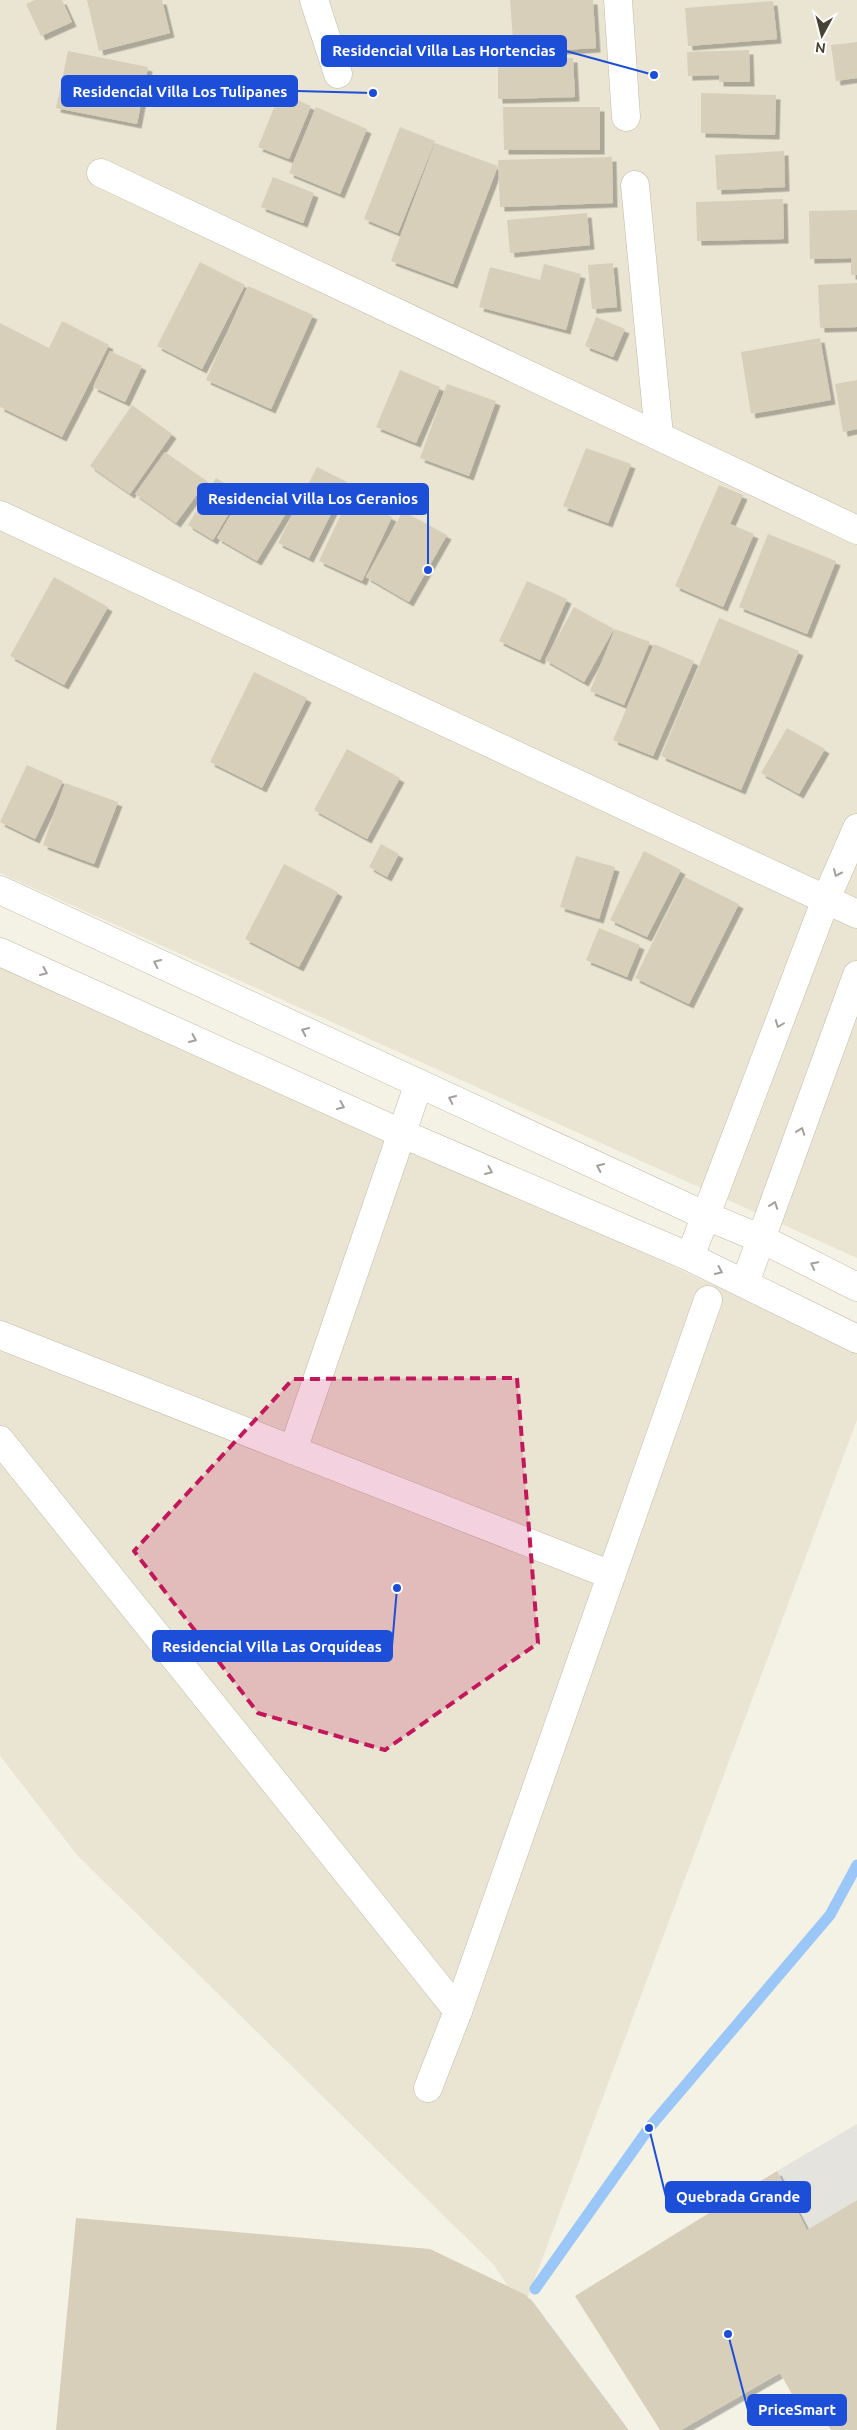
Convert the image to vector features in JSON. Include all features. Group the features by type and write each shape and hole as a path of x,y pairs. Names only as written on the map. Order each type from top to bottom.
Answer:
{"street":[{"path":"314,0 338,74"},
{"path":"618,0 626,117"},
{"path":"101,174 659,435 857,530"},
{"path":"635,185 659,435"},
{"path":"0,514 857,914"},
{"path":"690,1258 826,899 857,828"},
{"path":"0,890 706,1216 762,1239 857,1287"},
{"path":"0,952 403,1134 690,1258 857,1339"},
{"path":"744,1283 762,1239 857,975"},
{"path":"294,1450 419,1083"},
{"path":"428,2088 458,2010 708,1300"},
{"path":"0,1335 611,1575"},
{"path":"0,1440 458,2010"}],"highlighted area":[{"path":"517,1378 538,1643 385,1750 258,1713 134,1551 293,1379"}],"shaded area":[{"path":"0,0 857,0 857,1258 0,873"},
{"path":"0,960 857,1350 857,1420 523,2310 494,2265 77,1855 0,1756"},
{"path":"857,2124 857,2200 807,2230 777,2171"}],"building":[{"path":"35,0 62,0 72,22 41,36 26,4"},
{"path":"87,0 162,0 170,33 99,51"},
{"path":"510,0 593,0 596,48 514,53"},
{"path":"773,1 777,39 688,46 685,8"},
{"path":"857,42 857,78 836,81 831,45"},
{"path":"749,50 750,82 719,82 719,75 688,76 687,52"},
{"path":"68,51 148,67 137,124 56,108"},
{"path":"573,58 575,97 498,99 498,59"},
{"path":"280,93 311,106 289,159 258,147"},
{"path":"701,93 776,95 775,135 701,133"},
{"path":"316,107 367,129 340,194 289,173"},
{"path":"503,107 600,107 600,150 504,150"},
{"path":"400,127 435,141 398,233 364,219"},
{"path":"435,143 498,166 453,284 391,261"},
{"path":"784,151 785,187 717,190 715,155"},
{"path":"612,157 613,203 500,207 498,160"},
{"path":"273,177 314,193 303,223 261,207"},
{"path":"783,199 784,239 697,241 696,202"},
{"path":"857,210 857,275 851,275 851,258 810,259 809,211"},
{"path":"587,213 590,245 510,253 507,220"},
{"path":"200,262 245,285 202,369 157,346"},
{"path":"613,263 617,307 592,309 588,265"},
{"path":"544,264 581,274 566,330 479,307 490,267 540,280"},
{"path":"857,283 857,327 820,328 818,285"},
{"path":"248,286 313,315 271,409 206,380"},
{"path":"596,317 625,329 613,357 585,346"},
{"path":"62,321 109,345 62,437 0,407 0,323 49,348"},
{"path":"820,338 831,400 751,414 741,352"},
{"path":"110,351 142,366 125,402 93,387"},
{"path":"400,370 440,387 416,443 376,427"},
{"path":"857,380 857,429 843,432 835,384"},
{"path":"447,384 496,401 469,476 420,458"},
{"path":"132,405 172,434 130,494 90,466"},
{"path":"586,448 631,464 608,523 563,506"},
{"path":"165,452 207,481 176,523 135,494"},
{"path":"317,467 347,482 309,558 278,543"},
{"path":"216,478 241,493 213,540 188,525"},
{"path":"719,485 743,495 730,524 754,534 723,607 675,586"},
{"path":"248,486 288,510 257,561 217,538"},
{"path":"349,497 392,517 362,581 319,561"},
{"path":"403,511 447,535 409,602 366,577"},
{"path":"768,534 836,561 807,634 739,607"},
{"path":"54,577 108,607 64,685 10,656"},
{"path":"527,581 567,599 540,660 499,641"},
{"path":"574,607 614,629 584,682 545,660"},
{"path":"719,618 799,651 741,790 661,756"},
{"path":"615,629 650,642 624,705 590,691"},
{"path":"654,644 694,661 653,756 613,740"},
{"path":"254,672 307,698 262,788 210,762"},
{"path":"787,728 825,749 799,794 761,773"},
{"path":"347,749 400,778 367,839 314,810"},
{"path":"27,765 63,781 35,839 0,822"},
{"path":"65,783 118,802 94,864 43,845"},
{"path":"381,844 399,854 387,877 369,867"},
{"path":"644,851 681,870 647,937 610,920"},
{"path":"576,856 615,867 599,919 560,907"},
{"path":"284,864 338,892 299,967 245,939"},
{"path":"685,877 739,904 689,1004 635,978"},
{"path":"599,928 640,945 627,977 586,960"},
{"path":"777,2171 807,2230 857,2200 857,2430 831,2430 812,2398 798,2405 780,2373 681,2430 660,2430 575,2296"},
{"path":"76,2218 430,2249 526,2295 627,2430 56,2430"}],"waterway":[{"path":"535,2289 649,2128 830,1915 857,1865"}],"place":[{"name":"Residencial Villa Las Hortencias","path":"654,75"},
{"name":"Residencial Villa Los Tulipanes","path":"373,93"},
{"name":"Residencial Villa Los Geranios","path":"428,570"},
{"name":"Residencial Villa Las Orquídeas","path":"397,1588"},
{"name":"Quebrada Grande","path":"649,2128"},
{"name":"PriceSmart","path":"728,2334"}]}
